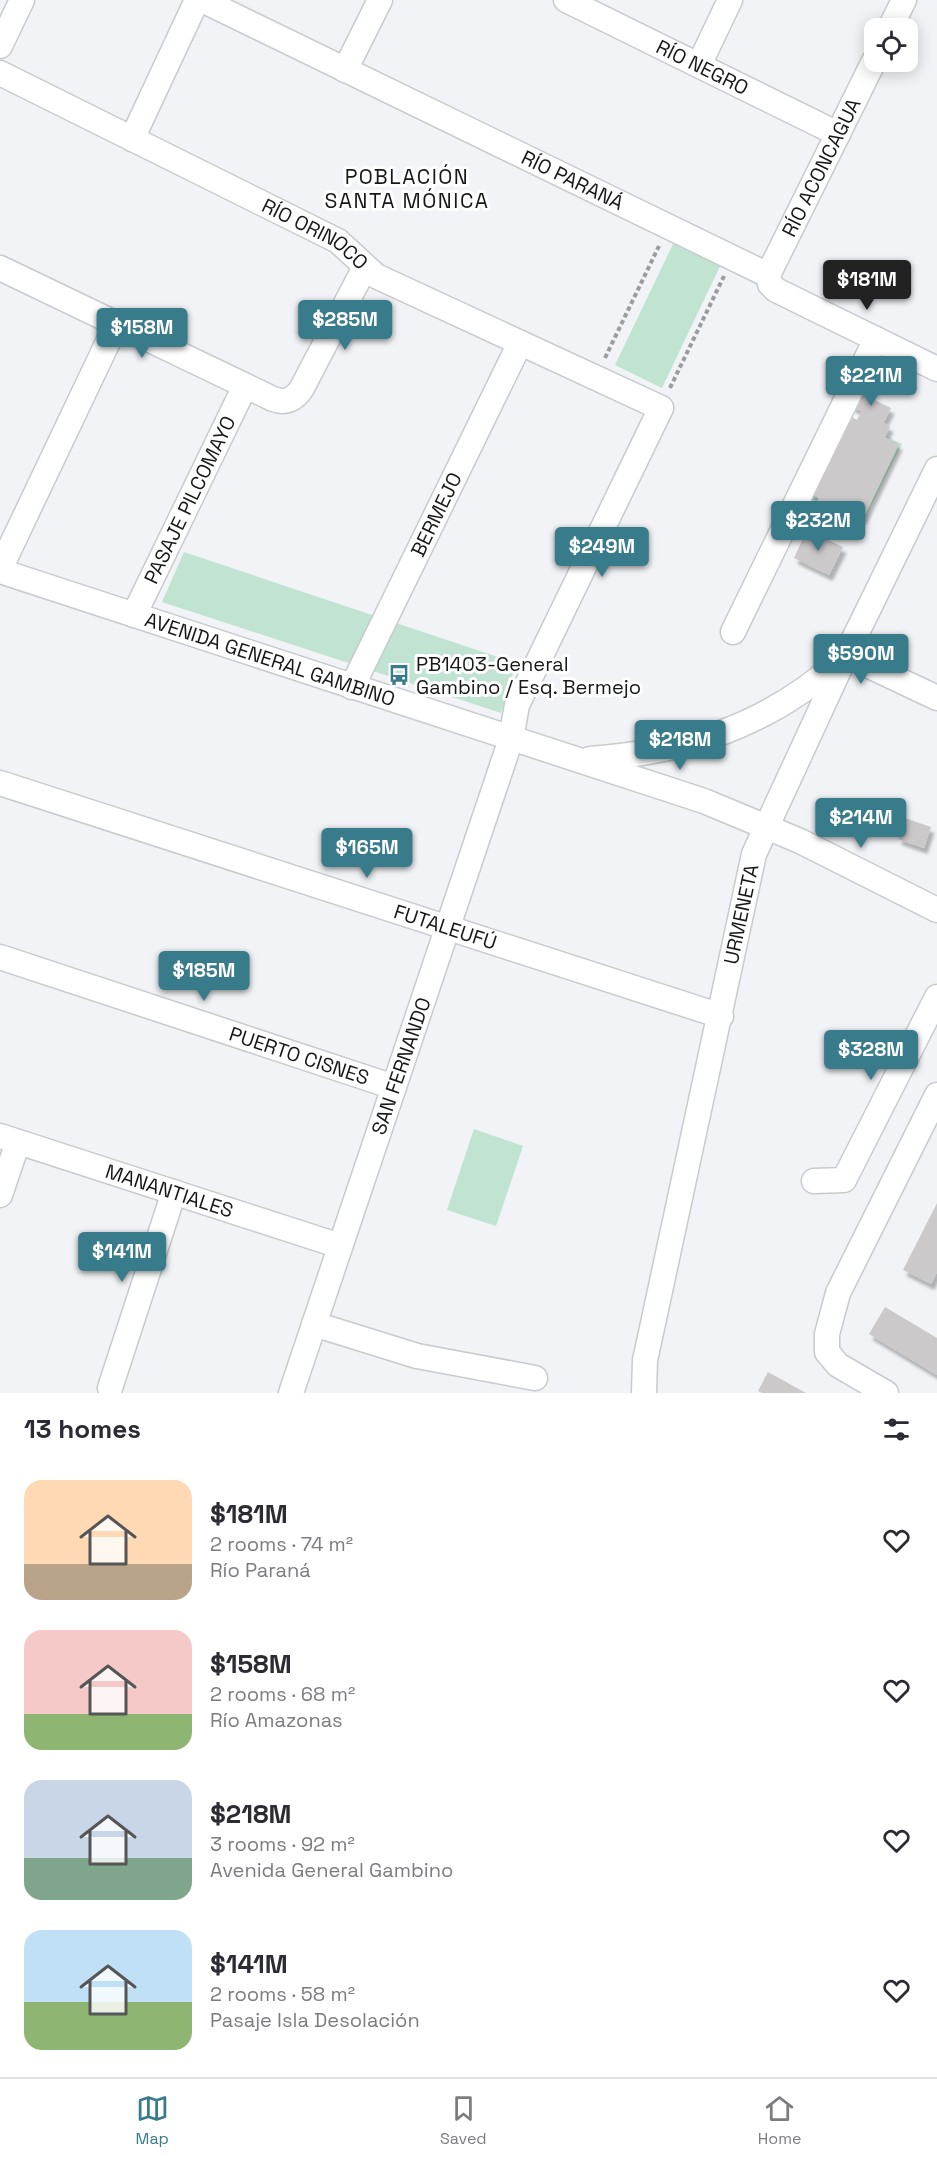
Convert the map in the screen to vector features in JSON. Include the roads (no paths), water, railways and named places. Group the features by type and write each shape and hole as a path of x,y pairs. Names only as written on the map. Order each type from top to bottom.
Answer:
{"street":[{"path":"0,46 22,0"},
{"path":"132,139 197,0"},
{"name":"RÍO PARANÁ","path":"202,0 768,276 770,284 776,290 937,369"},
{"path":"345,70 380,0"},
{"name":"RÍO NEGRO","path":"566,0 838,134"},
{"path":"699,65 730,0"},
{"path":"895,18 904,0"},
{"name":"RÍO ACONCAGUA","path":"768,276 869,72"},
{"name":"RÍO ORINOCO","path":"0,73 338,241 376,276 661,408"},
{"path":"0,268 278,401 290,400 302,388 365,267"},
{"path":"0,570 117,323"},
{"path":"733,632 876,339"},
{"name":"BERMEJO","path":"352,687 520,343"},
{"name":"PASAJE PILCOMAYO","path":"134,615 245,386"},
{"name":"SAN FERNANDO","path":"291,1393 511,739 516,705 661,408"},
{"name":"URMENETA","path":"644,1393 645,1360 721,1016 754,854 846,655 928,512 937,469"},
{"name":"AVENIDA GENERAL GAMBINO","path":"0,570 704,801 800,841 937,910"},
{"path":"577,760 650,753 716,736 774,709 801,692 846,655 937,698"},
{"name":"FUTALEUFÚ","path":"0,783 721,1016"},
{"name":"PUERTO CISNES","path":"0,957 394,1087"},
{"path":"814,1181 844,1179 937,997"},
{"path":"886,1393 838,1365 827,1352 827,1334 838,1293 937,1095"},
{"path":"0,1195 9,1139"},
{"name":"MANANTIALES","path":"9,1139 340,1246"},
{"path":"110,1388 174,1192"},
{"path":"314,1324 417,1356 535,1378"}],"place":[{"name":"PB1403-General Gambino / Esq. Bermejo","path":"399,675"}],"district":[{"name":"POBLACIÓN SANTA MÓNICA","path":"407,188"}]}
